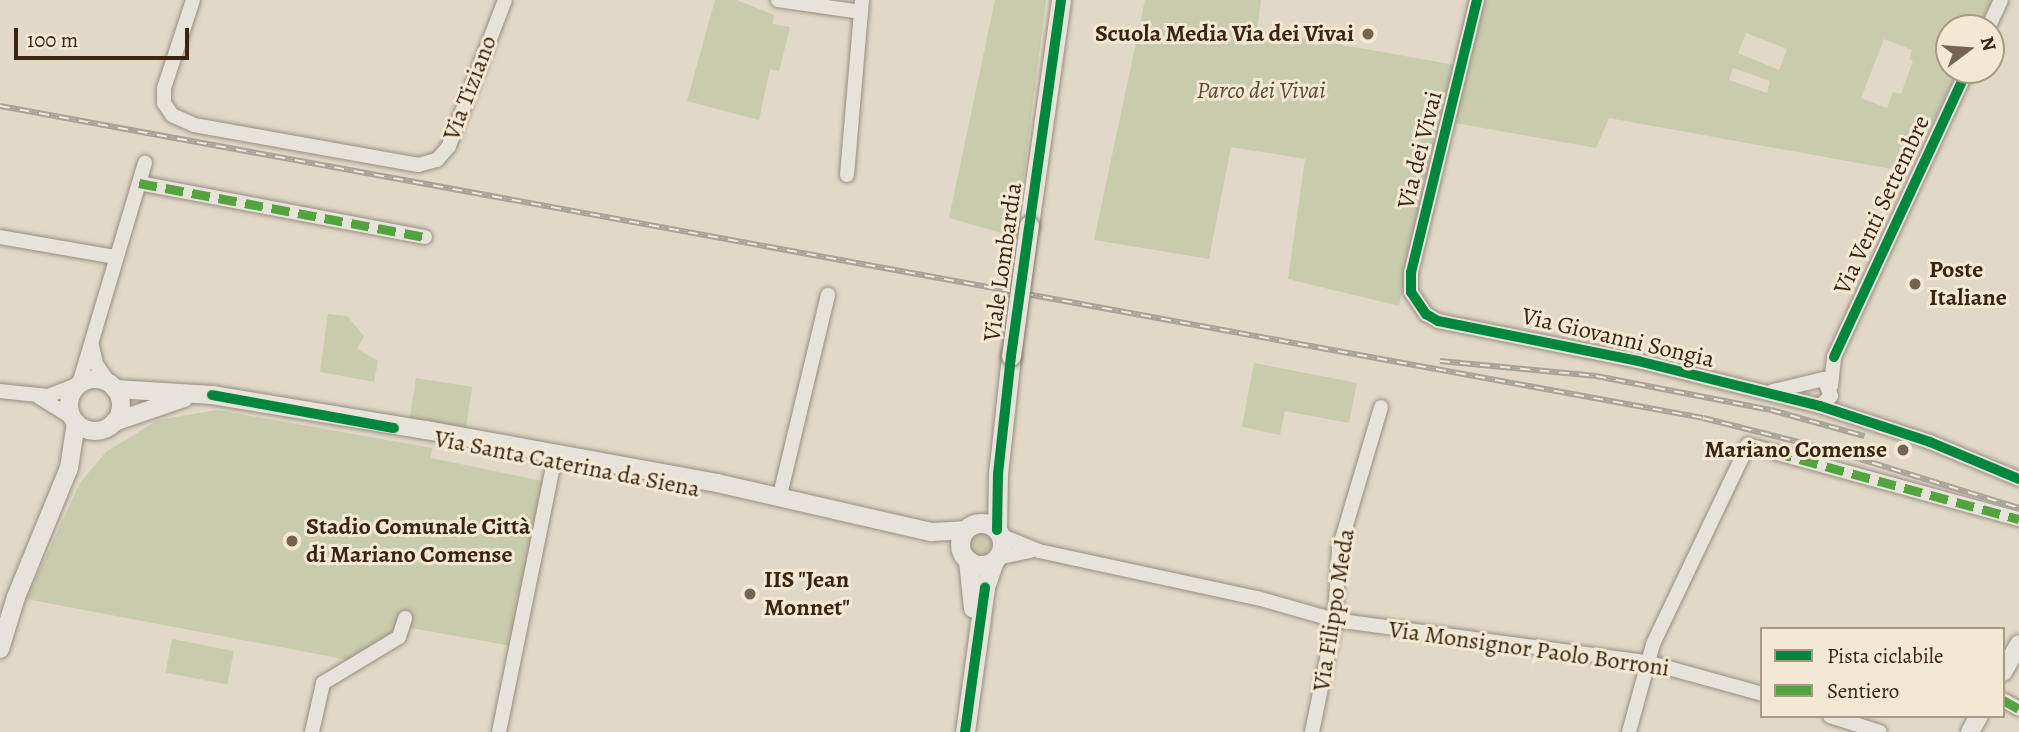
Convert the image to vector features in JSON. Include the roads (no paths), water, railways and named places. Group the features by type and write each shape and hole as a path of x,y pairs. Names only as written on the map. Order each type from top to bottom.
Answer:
{"main road":[{"name":"Viale Lombardia","path":"996,559 1002,545 999,533 998,474 1011,356 1061,0"},
{"name":"Viale Lombardia","path":"967,540 987,508 998,474"},
{"path":"967,540 989,523 999,533"},
{"path":"967,540 978,565 996,559"},
{"path":"957,732 974,607 967,540"},
{"path":"965,732 985,587 996,559"}],"street":[{"name":"Via Tiziano","path":"193,0 165,85 166,106 187,123 409,164 434,162 453,139 505,0"},
{"path":"778,0 862,6 847,174"},
{"name":"Via dei Vivai","path":"1420,308 1411,292 1411,272 1477,0"},
{"name":"Via Venti Settembre","path":"1831,389 1834,357 1961,84"},
{"path":"0,649 16,597 69,468 74,420 69,400 78,384 92,341 145,163"},
{"path":"139,183 425,237"},
{"path":"0,237 116,257"},
{"path":"779,499 828,295"},
{"name":"Via Giovanni Songia","path":"1420,308 1438,321 1638,361 1815,404 1858,417 2019,480"},
{"path":"69,468 111,425 121,404 113,386 96,364 92,341"},
{"name":"Via Venti Settembre","path":"1810,381 1834,357"},
{"path":"0,391 38,397 58,394 94,378 113,386"},
{"path":"1831,389 1815,404 1804,393 1810,381 1824,380 1858,417"},
{"name":"Via Giovanni Songia","path":"1761,393 1810,381"},
{"name":"Via Santa Caterina da Siena","path":"113,386 212,395 715,492 742,492"},
{"name":"Via Santa Caterina da Siena","path":"111,425 167,402 212,395"},
{"path":"38,397 93,431 111,425"},
{"name":"Via Filippo Meda","path":"1312,732 1335,620 1339,549 1381,407"},
{"name":"Via Santa Caterina da Siena","path":"394,428 582,457 967,540"},
{"path":"1629,732 1647,662 1748,445 2019,519"},
{"path":"499,732 555,461"},
{"path":"999,533 1039,551"},
{"path":"996,559 1039,551"},
{"name":"Via Monsignor Paolo Borroni","path":"1039,551 1256,598 1335,620 1647,662 1760,693"},
{"path":"0,623 16,597"},
{"path":"312,732 323,683 399,637 405,618"},
{"path":"2005,669 2019,644"},
{"path":"1836,718 1880,732"}],"railway":[{"path":"0,106 1703,418 1834,451 2019,508"},
{"path":"1440,361 1596,376 1771,410 1864,436"}],"place":[{"name":"Scuola Media Via dei Vivai","path":"1368,34"},
{"name":"Poste Italiane","path":"1915,284"},
{"name":"Mariano Comense","path":"1903,450"},
{"name":"Stadio Comunale Città di Mariano Comense","path":"292,541"},
{"name":"IIS \"Jean Monnet\"","path":"750,594"}],"park label":[{"name":"Parco dei Vivai","path":"1261,91"}]}
